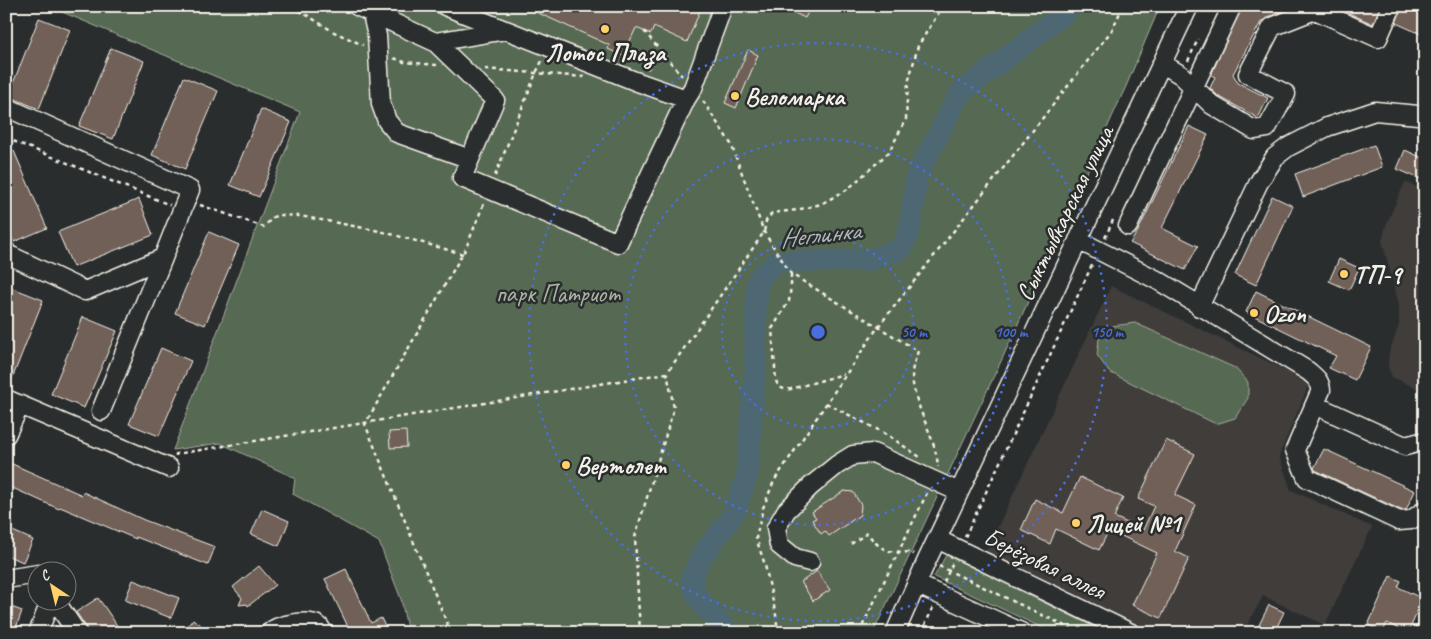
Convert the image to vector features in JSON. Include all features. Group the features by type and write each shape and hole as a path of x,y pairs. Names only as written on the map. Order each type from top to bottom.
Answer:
{"street":[{"path":"445,6 635,82 689,94"},
{"path":"372,9 435,42 495,100 462,178 618,243 689,94 722,6"},
{"name":"Сыктывкарская улица","path":"895,633 927,560 1189,6"},
{"path":"1122,221 1187,81 1232,6"},
{"path":"1163,64 1187,81 1212,106 1254,130 1267,128 1286,94 1248,74 1272,26 1315,10 1378,38 1392,6"},
{"path":"372,9 377,36 381,104 387,121 397,133 470,159"},
{"path":"435,42 506,30"},
{"path":"6,107 190,190 101,410"},
{"path":"1199,307 1259,182 1275,157 1288,147 1327,127 1375,111 1425,117"},
{"path":"1078,240 1160,281 1199,307 1317,378 1321,383 1322,390 1296,450 1306,478 1399,521 1412,520 1425,510"},
{"path":"6,252 85,290 162,258"},
{"path":"6,435 13,402 169,468"},
{"path":"1315,405 1405,446 1425,441"},
{"path":"810,562 795,558 778,545 776,528 786,511 810,486 837,465 854,455 872,453 959,492"},
{"name":"Берёзовая аллея","path":"937,539 1131,633"},
{"path":"6,579 28,576"},
{"path":"916,584 939,594 993,627 1022,633"},
{"path":"38,633 46,612"},
{"path":"63,612 77,633"},
{"path":"269,633 273,629 301,622 319,626 324,633"}],"path":[{"path":"640,633 635,537 674,408 667,373 764,232 766,221 772,213 797,210 821,204 848,189 889,152 906,119 908,84 918,46 943,6"},
{"path":"925,461 886,434 826,403 878,327 1112,30 1123,6"},
{"path":"644,31 689,94 731,144 764,232 791,274 866,320"},
{"path":"1187,81 1202,32"},
{"path":"365,424 463,254 536,73 549,48"},
{"path":"6,138 169,205 201,205 264,228 273,217 280,215 300,216 380,232 463,254"},
{"path":"921,633 1099,251 1122,221"},
{"path":"791,274 792,286 789,301 772,329 778,386 784,390 791,389 846,374"},
{"path":"169,468 176,454 667,373"},
{"path":"365,424 451,633"},
{"path":"932,466 938,472"},
{"name":"Берёзовая аллея","path":"852,544 867,533 880,548 897,552 907,551 1080,633"}],"shaded area":[{"path":"1405,182 1425,190 1425,392 1392,377 1388,367 1389,353 1399,325 1399,305 1382,241 1386,225"},
{"path":"1111,286 1310,382 1279,456 1291,490 1372,527 1325,625 1263,596 1243,633 1153,633 985,554"}],"green space":[{"name":"парк Патриот","path":"48,6 1160,6 1127,84 1002,359 873,633 408,633 401,599 379,542 293,494 295,478 220,443 173,450 300,112"},
{"path":"1135,323 1235,368 1248,382 1248,398 1235,418 1216,424 1109,372 1097,355 1099,339 1112,326"},
{"path":"946,555 1107,633 1053,633 934,577"}],"building":[{"name":"Лотос Плаза","path":"523,6 702,6 687,42 654,27 651,34 636,28 623,56 608,49 609,45"},
{"path":"780,6 811,6 805,18"},
{"path":"1242,6 1295,6 1268,17 1261,22 1233,74 1238,83 1268,98 1258,118 1218,96 1210,88 1215,77 1211,75"},
{"path":"1333,6 1380,6 1373,24"},
{"path":"1402,6 1407,6 1425,14 1425,36 1396,23"},
{"path":"39,18 70,30 39,109 8,96"},
{"path":"111,48 144,61 113,139 79,126"},
{"path":"748,50 758,55 736,108 725,103"},
{"path":"184,77 218,91 185,169 152,155"},
{"path":"261,109 291,122 259,197 230,185"},
{"path":"1189,126 1208,135 1162,228 1198,246 1185,270 1130,243 1138,231"},
{"path":"1374,145 1382,167 1303,197 1295,174"},
{"path":"1405,150 1425,159 1425,181 1397,169"},
{"path":"14,151 47,228 14,242 6,224 6,154"},
{"path":"1272,196 1293,206 1256,285 1235,275"},
{"path":"139,199 153,235 73,267 58,232"},
{"path":"209,232 239,245 205,325 175,313"},
{"name":"ТП-9","path":"1339,259 1359,268 1349,290 1329,281"},
{"path":"10,287 43,300 8,389 6,389 6,296"},
{"path":"1256,291 1371,347 1355,380 1329,368 1336,356 1246,312"},
{"path":"83,317 117,331 84,408 51,394"},
{"path":"161,348 191,361 159,436 129,424"},
{"path":"406,431 407,447 390,448 389,432"},
{"name":"Лицей №1","path":"1166,440 1195,454 1175,495 1196,505 1175,551 1189,558 1161,618 1132,605 1157,553 1109,530 1099,550 1056,529 1050,544 1021,530 1035,499 1063,513 1080,477 1123,498 1114,517 1143,530 1154,506 1138,499"},
{"path":"1324,449 1415,491 1406,510 1401,510 1315,470 1314,468"},
{"path":"10,463 82,495 83,492 144,520 215,547 208,565 136,537 136,539 60,507 59,509 6,485 6,470"},
{"path":"844,491 853,492 861,505 860,515 829,536 825,531 821,534 812,520 816,518 812,512"},
{"path":"262,509 289,521 279,546 251,534"},
{"path":"6,528 33,540 23,562 6,555"},
{"path":"259,566 275,585 248,606 247,604 239,605 242,598 233,587"},
{"path":"346,569 371,623 381,618 388,633 351,633 325,579"},
{"path":"817,571 830,590 813,601 801,582"},
{"path":"1390,576 1401,581 1398,587 1423,599 1408,633 1387,623 1383,632 1368,625"},
{"path":"133,580 179,598 171,618 125,600"},
{"path":"98,598 122,633 90,633 76,612"},
{"path":"6,605 22,611 14,633 6,633"},
{"path":"1269,605 1284,612 1274,633 1255,633"},
{"path":"193,619 211,633 182,633"}],"waterway":[{"name":"Неглинка","path":"726,633 724,627 695,593 692,578 701,557 733,515 747,476 755,370 757,283 761,276 776,262 869,260 901,249 909,232 917,175 960,93 1063,14 1070,6"}],"place":[{"name":"Лотос Плаза","path":"605,29"},
{"name":"Веломарка","path":"735,96"},
{"name":"ТП-9","path":"1344,274"},
{"name":"Ozon","path":"1254,313"},
{"name":"Вертолет","path":"566,465"},
{"name":"Лицей №1","path":"1076,523"}]}
